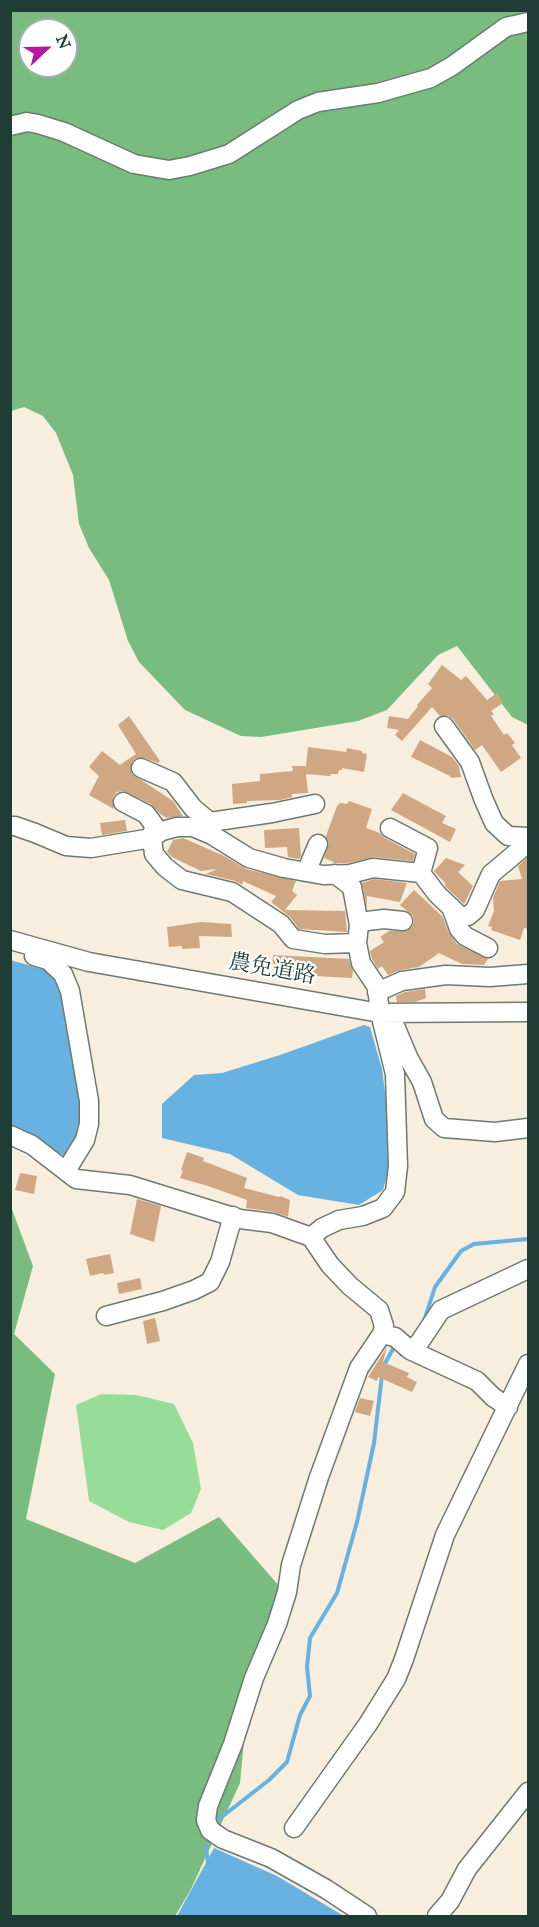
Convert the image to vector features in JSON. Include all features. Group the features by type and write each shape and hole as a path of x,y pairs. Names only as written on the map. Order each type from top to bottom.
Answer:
{"street":[{"path":"10,126 27,122 38,124 64,132 134,164 169,170 189,166 229,154 298,111 318,102 378,93 431,78 452,66 506,27 528,22"},
{"path":"444,726 470,762 494,823 508,836 528,837"},
{"path":"141,768 172,782 211,829 249,858 306,872 350,874 373,868 421,873 436,894 460,916 468,916 475,910 491,874 528,843"},
{"path":"123,802 146,814 154,825 152,838 154,854 165,867 182,880 232,892 281,924 293,939 325,944 357,943"},
{"path":"10,826 25,829 66,846 91,848 152,838 162,831 177,827 211,829 315,804"},
{"path":"390,828 428,848 421,873"},
{"path":"306,872 318,844"},
{"path":"336,874 352,887 359,922 357,943 361,963 377,987 386,1014 422,1082 434,1119 444,1128 495,1132 528,1128"},
{"path":"451,908 459,929 465,936 489,948"},
{"path":"359,922 384,918 403,921"},
{"name":"農免道路","path":"10,940 89,962 386,1014 528,1012"},
{"path":"10,949 48,960 63,974 70,991 89,1101 89,1124 85,1140 66,1171"},
{"path":"377,992 402,981 446,975 490,977 528,974"},
{"path":"311,1238 322,1228 339,1220 363,1216 383,1208 395,1192 398,1166 395,1074 386,1014"},
{"path":"10,1135 32,1145 76,1179 130,1185 240,1219 272,1223 311,1238 350,1286 379,1310 384,1326 382,1334 359,1368 319,1477 291,1565 287,1592 277,1624 254,1678 233,1744 208,1806 206,1820 210,1830 223,1839 271,1858 326,1889 367,1917"},
{"path":"106,1316 163,1301 210,1282 220,1262 232,1216"},
{"path":"410,1350 419,1343 441,1310 528,1269"},
{"path":"382,1334 395,1337 410,1350 477,1381 493,1397 508,1407"},
{"path":"294,1828 368,1724 396,1679 445,1535 528,1364"},
{"path":"437,1917 450,1901 467,1869 528,1792"}],"green space":[{"path":"11,11 528,11 528,725 512,717 457,646 438,655 387,710 358,721 261,737 241,736 185,710 139,662 128,641 109,580 89,548 79,524 73,475 56,433 43,416 24,407 11,411"},
{"path":"10,1204 33,1266 14,1334 55,1374 26,1519 135,1563 219,1517 280,1587 249,1688 240,1783 190,1891 175,1916 11,1916"},
{"path":"101,1394 136,1395 174,1404 193,1443 201,1489 191,1513 163,1530 129,1522 89,1501 76,1405"}],"water":[{"path":"10,960 46,970 63,986 87,1118 70,1151 64,1156 27,1132 11,1128"},
{"path":"364,1025 370,1027 382,1069 389,1123 388,1172 383,1190 359,1205 298,1195 230,1154 162,1138 162,1104 194,1075 222,1073"},
{"path":"214,1848 277,1876 344,1916 177,1916"}],"building":[{"path":"442,665 461,680 466,676 487,700 497,693 503,703 491,711 494,714 491,716 504,735 507,733 515,743 512,745 521,758 501,772 482,745 475,750 453,719 440,716 432,707 402,741 395,735 399,730 387,728 389,716 408,719 432,688 428,684"},
{"path":"129,716 160,761 158,763 145,758 135,759 131,764 132,774 173,801 183,816 167,818 151,804 123,791 117,792 113,797 114,809 89,795 99,776 89,767 102,751 120,765 136,754 118,725"},
{"path":"420,740 452,757 459,766 461,777 451,778 411,757"},
{"path":"308,747 346,752 347,748 362,751 367,754 364,772 342,768 338,774 330,776 306,774 308,793 292,794 292,797 280,800 247,801 247,803 233,804 232,784 260,781 260,774 293,771 292,766 306,766"},
{"path":"403,793 446,816 442,823 456,829 450,842 391,810"},
{"path":"349,801 372,809 366,828 380,833 415,854 413,861 374,857 348,863 333,863 324,858 329,843 326,836 337,806 340,803 347,804"},
{"path":"125,820 127,831 102,835 100,823"},
{"path":"299,828 301,856 299,859 288,857 287,847 265,848 264,830"},
{"path":"183,838 224,856 246,869 296,881 292,891 297,895 285,910 345,911 347,932 299,929 290,917 271,902 276,896 243,881 242,885 206,874 217,869 201,871 172,857 167,852 173,840"},
{"path":"446,858 465,865 458,872 473,886 464,904 445,886 434,871"},
{"path":"527,858 528,929 524,928 520,940 491,930 492,927 488,926 494,911 493,898 500,881 522,879 518,866"},
{"path":"374,879 407,883 400,902 367,896 367,908 362,883"},
{"path":"414,890 442,916 449,933 457,944 488,959 484,965 462,964 439,953 419,967 400,970 388,975 382,966 378,969 370,951 384,942 380,937 389,931 407,931 412,927 413,916 400,905"},
{"path":"201,922 231,924 232,937 199,936 200,948 169,947 167,927"},
{"path":"273,955 349,959 353,971 352,978 272,970"},
{"path":"425,989 426,998 415,1002 397,1002 396,996"},
{"path":"187,1152 204,1158 203,1161 247,1178 244,1188 290,1200 288,1217 274,1212 246,1208 247,1200 180,1178"},
{"path":"20,1173 37,1176 34,1194 15,1190"},
{"path":"137,1199 161,1206 154,1242 130,1234"},
{"path":"110,1254 114,1273 90,1276 86,1259"},
{"path":"140,1278 142,1289 119,1294 117,1283"},
{"path":"155,1318 160,1341 147,1344 143,1321"},
{"path":"387,1347 383,1362 409,1373 407,1377 417,1382 412,1392 378,1377 377,1381 368,1377"},
{"path":"360,1398 374,1401 370,1416 355,1412"}],"waterway":[{"path":"424,1321 435,1287 461,1251 474,1244 528,1239"},
{"path":"384,1365 396,1347"},
{"path":"214,1823 269,1780 287,1762 300,1715 310,1696 307,1667 310,1638 337,1593 357,1522 374,1443 382,1375"},
{"path":"206,1847 208,1863"}]}
